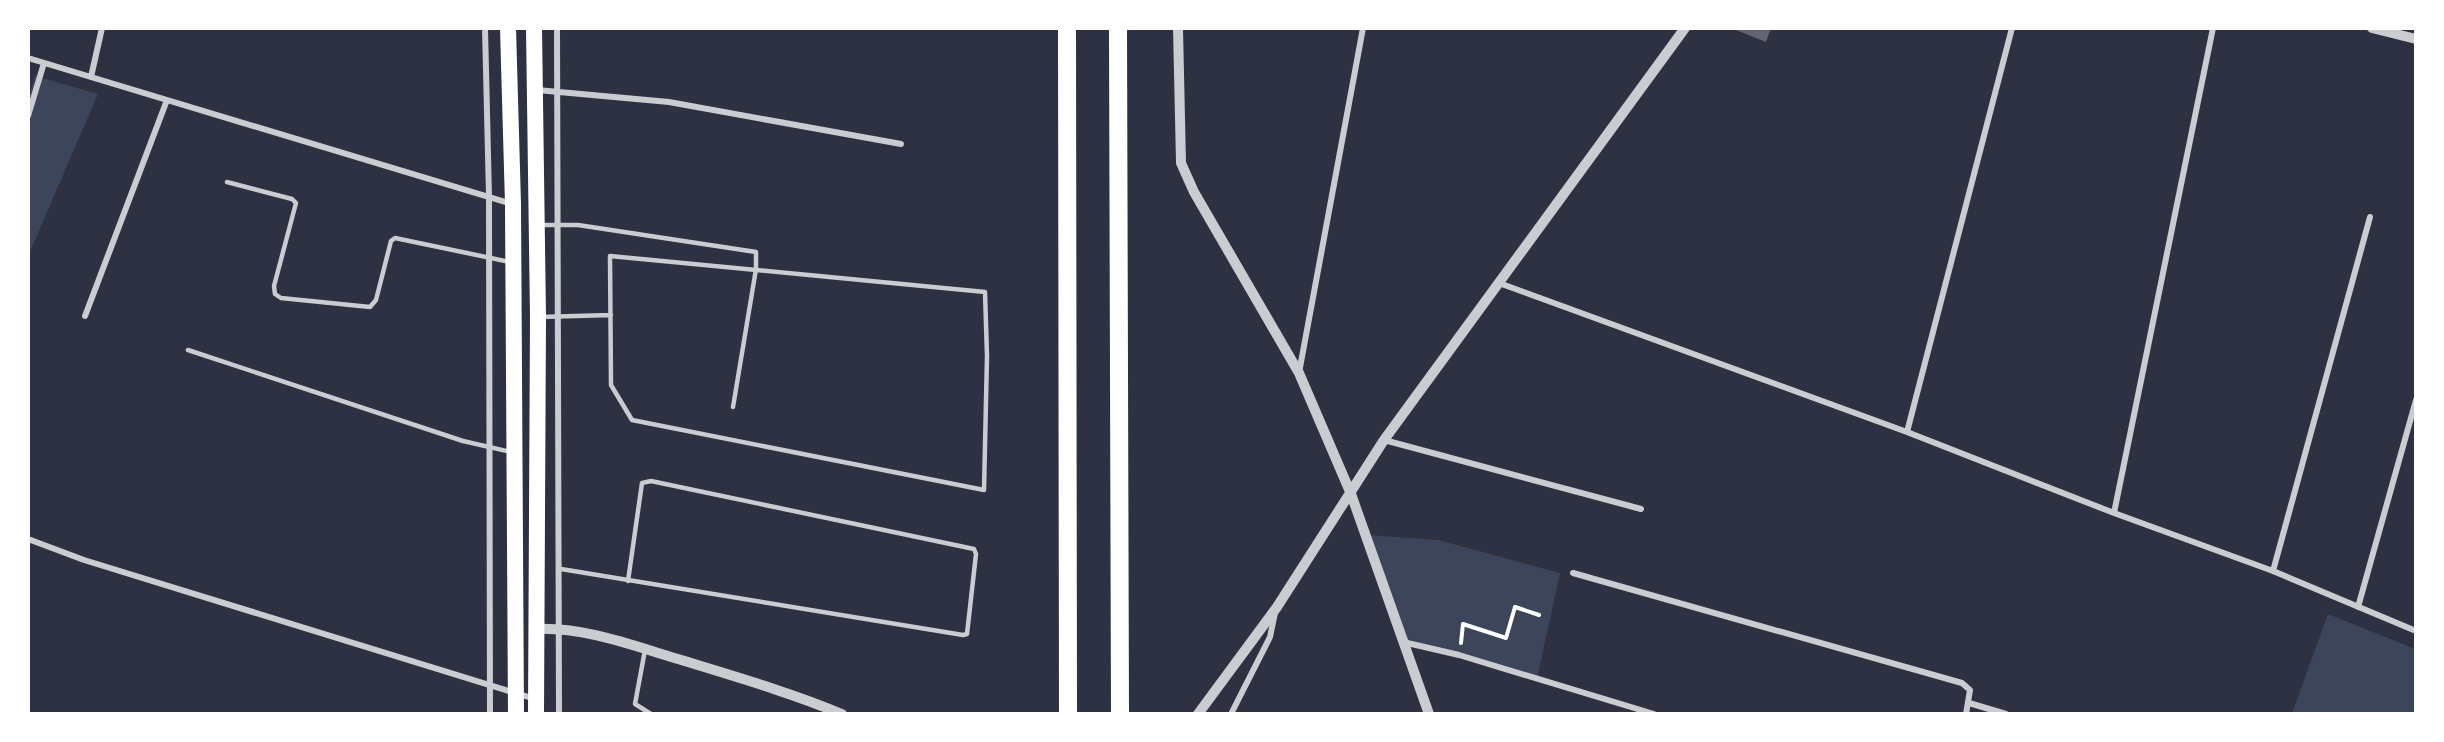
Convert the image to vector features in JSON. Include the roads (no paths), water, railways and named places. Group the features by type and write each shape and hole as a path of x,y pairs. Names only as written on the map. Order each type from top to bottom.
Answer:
{"highway":[{"path":"508,28 513,204 516,714"},
{"path":"534,28 538,317 536,707"},
{"path":"1067,28 1068,714"},
{"path":"1118,28 1120,714"}],"street":[{"path":"91,77 102,28"},
{"path":"485,28 489,197 490,714"},
{"path":"558,28 561,569 559,714"},
{"path":"1178,28 1181,163 1194,192 1299,374 1351,494 1429,714"},
{"path":"1299,374 1363,28"},
{"path":"1198,714 1277,607 1384,440 1685,28"},
{"path":"1907,432 2012,28"},
{"path":"2114,513 2213,28"},
{"path":"2372,28 2415,39"},
{"path":"28,58 513,204"},
{"path":"28,116 44,63"},
{"path":"535,89 669,102 901,144"},
{"path":"86,316 167,100"},
{"path":"2273,571 2370,217"},
{"path":"1499,282 1537,298 1907,432 2114,513 2273,571 2415,631"},
{"path":"2358,607 2415,400"},
{"path":"1384,440 1641,508"},
{"path":"28,539 84,560 516,692 536,707"},
{"path":"1573,573 1962,683 1970,690 1966,714"},
{"path":"1231,714 1270,637 1277,607"},
{"path":"535,629 560,628 597,635 796,695 842,714"},
{"path":"1403,642 1459,655 1654,714"},
{"path":"1969,703 2006,714"}],"lane":[{"path":"227,182 292,199 296,203 274,286 275,294 281,298 370,307 376,300 391,241 395,238 513,262"},
{"path":"537,225 578,225 754,249 757,255 756,269 734,407"},
{"path":"610,256 756,269 985,292 987,365 984,490 632,420 611,385 610,256"},
{"path":"538,317 610,315"},
{"path":"188,350 489,448 514,452"},
{"path":"561,569 628,581 963,635 967,634 976,554 974,549 651,481 642,483 628,581"},
{"path":"645,650 635,704 651,714"}]}
